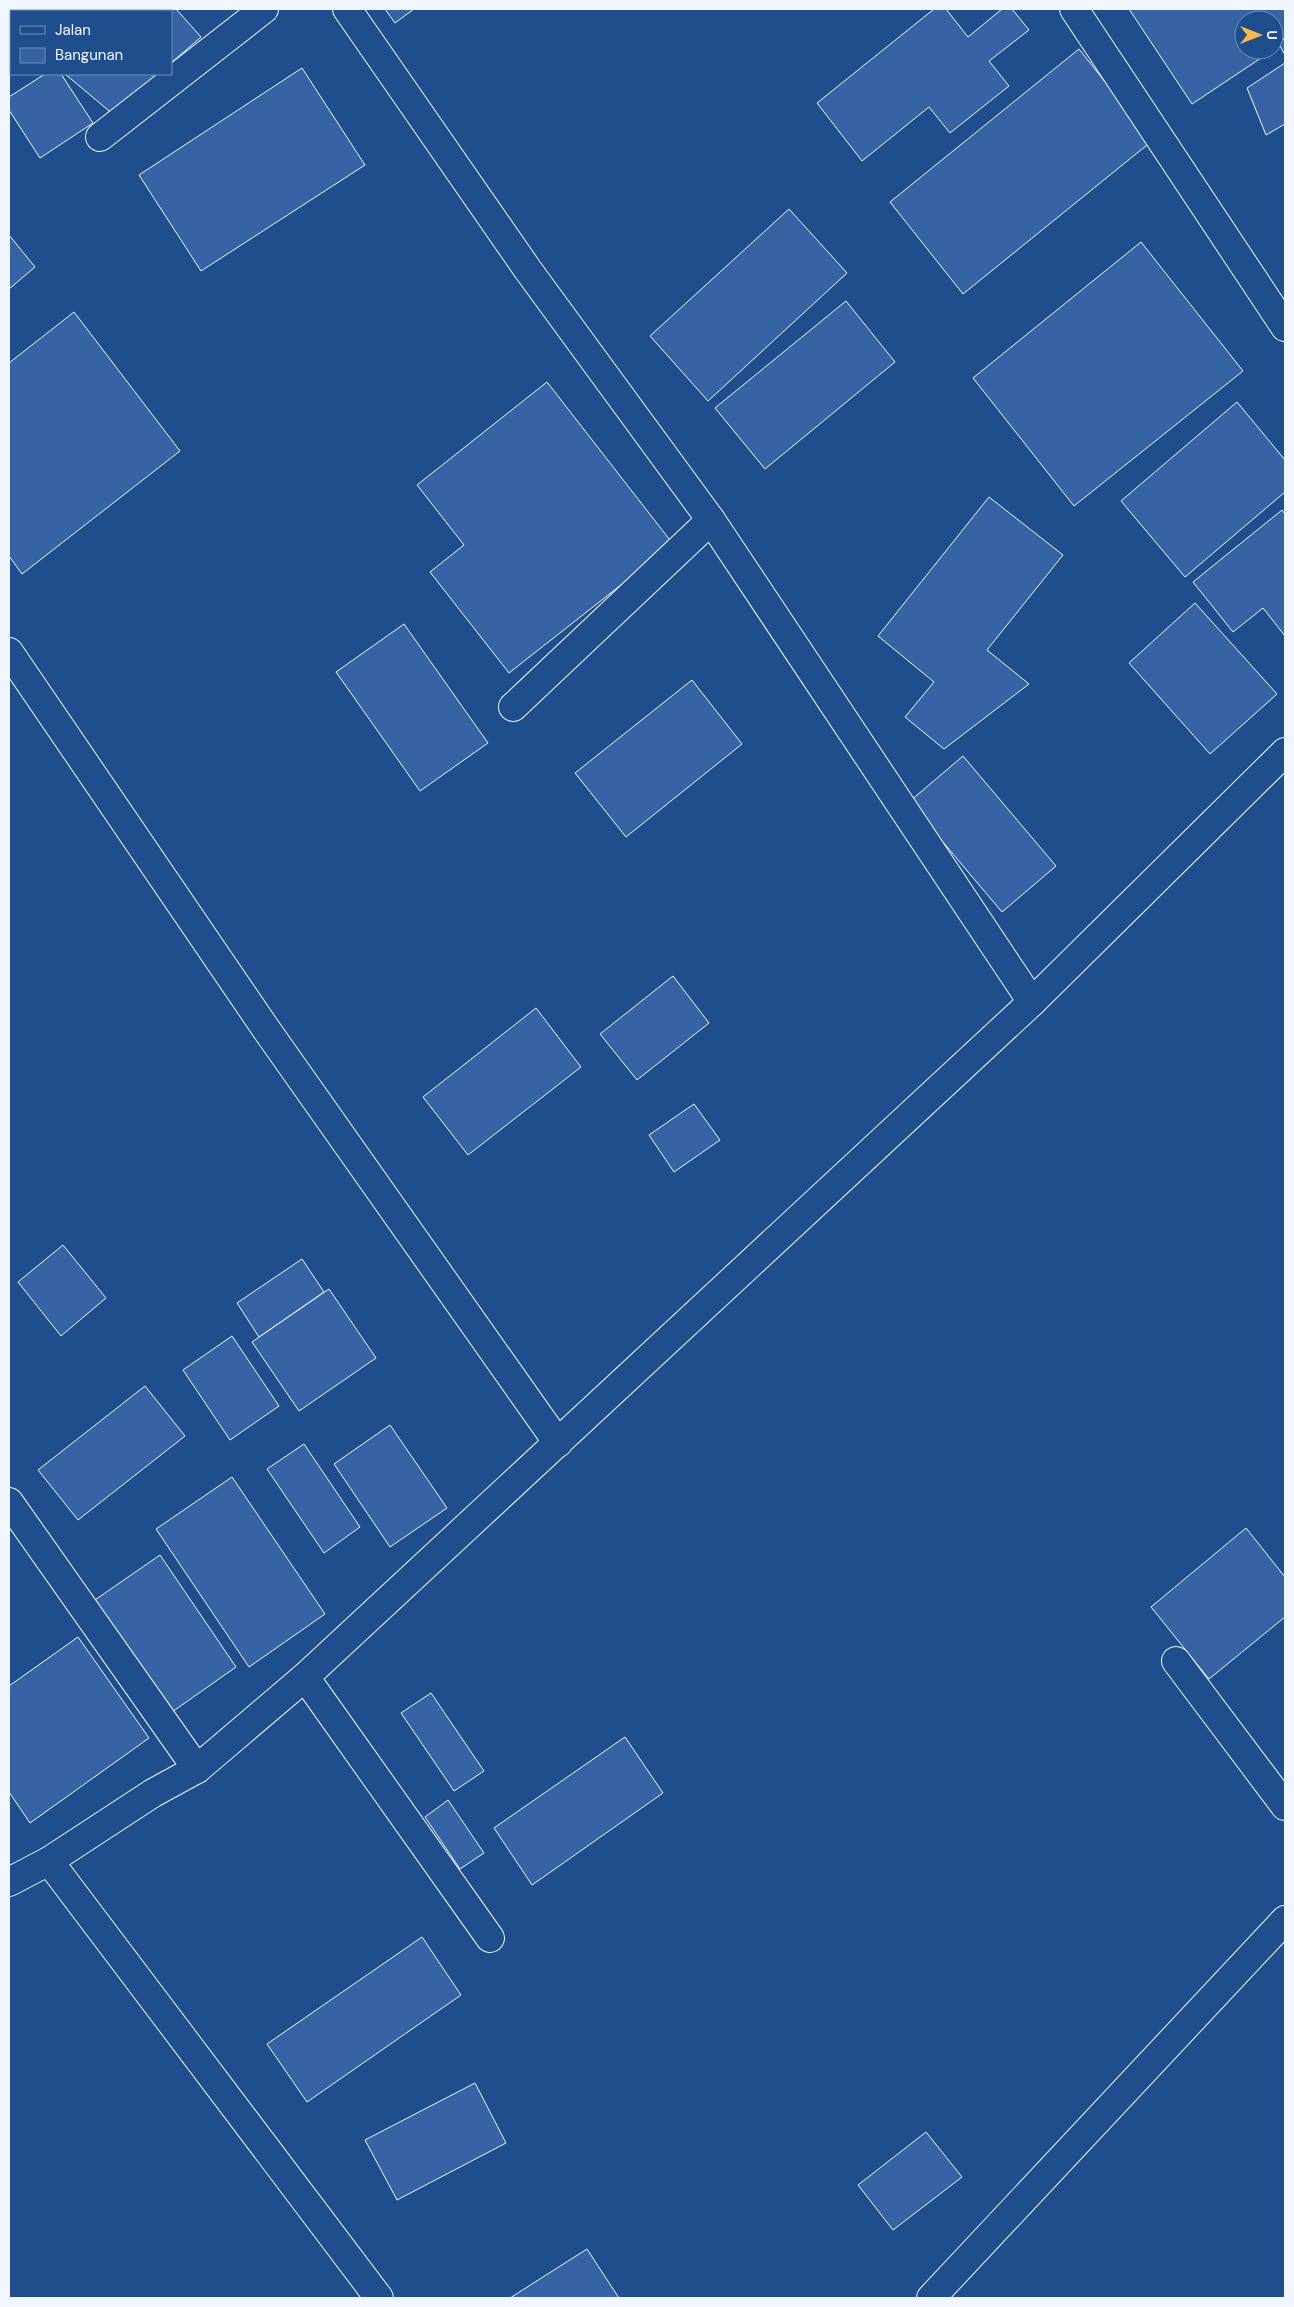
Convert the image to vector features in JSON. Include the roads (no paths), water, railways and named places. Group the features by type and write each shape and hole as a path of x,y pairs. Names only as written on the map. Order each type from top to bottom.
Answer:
{"street":[{"path":"100,137 264,9"},
{"path":"347,9 528,270 711,520 1032,1002"},
{"path":"1074,9 1285,327"},
{"path":"513,707 711,520"},
{"path":"9,652 272,1037 558,1443"},
{"path":"9,1882 49,1861 152,1793 197,1769 305,1677 1032,1002 1285,752"},
{"path":"9,1502 197,1769"},
{"path":"1176,1661 1285,1806"},
{"path":"305,1677 490,1938"},
{"path":"49,1861 379,2298"},
{"path":"931,2298 1285,1920"}]}
